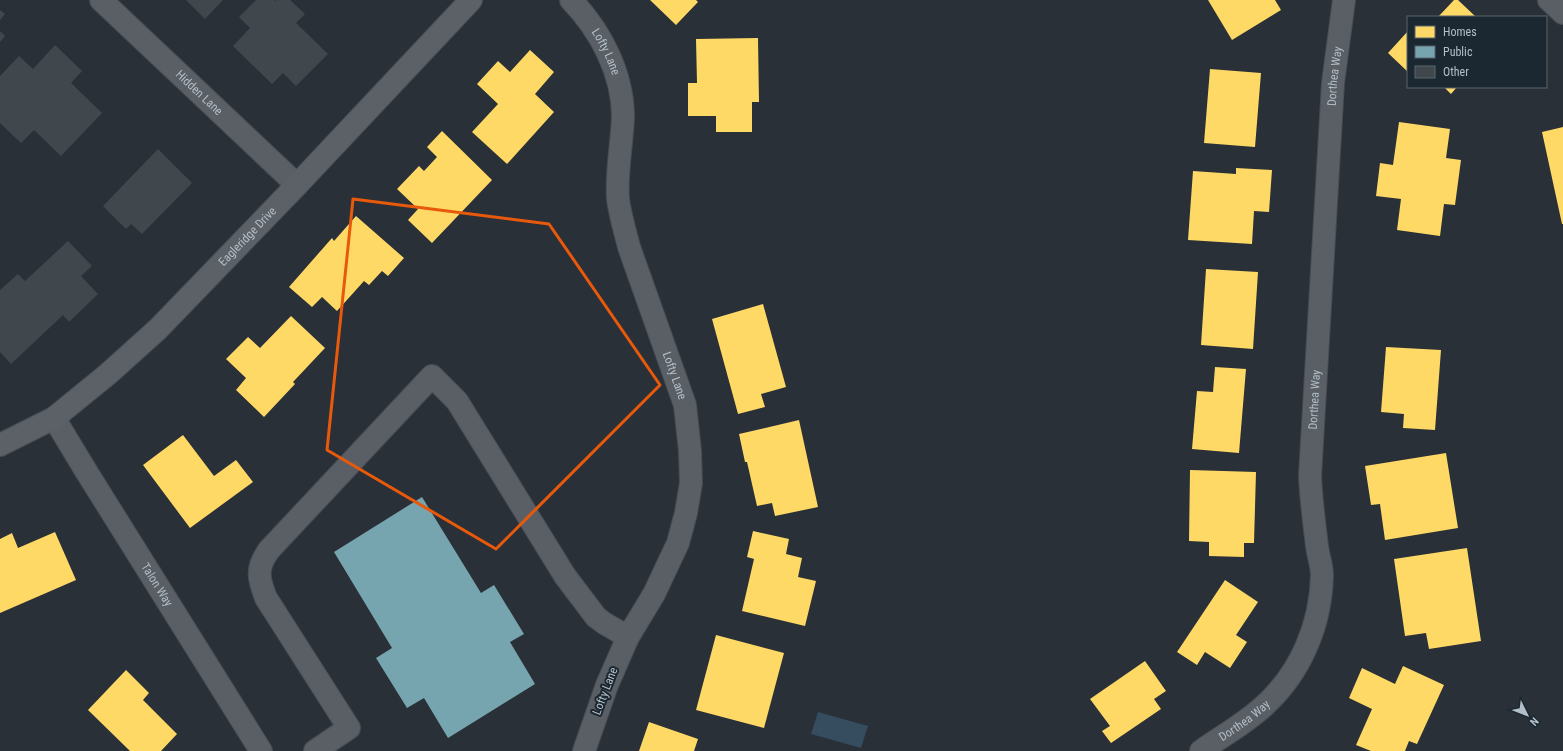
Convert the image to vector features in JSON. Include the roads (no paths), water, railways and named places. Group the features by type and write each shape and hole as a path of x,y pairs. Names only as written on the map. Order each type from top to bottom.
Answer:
{"main road":[{"name":"Eagleridge Drive","path":"0,444 54,418 108,374 158,329 297,185 471,0"}],"street":[{"name":"Hidden Lane","path":"101,0 297,185"},
{"name":"Lofty Lane","path":"570,0 591,24 605,47 615,70 621,92 623,115 618,177 618,200 629,247 685,405 688,427 691,483 686,513 678,543 654,594 628,637 607,685 584,751"},
{"name":"Dorthea Way","path":"1201,751 1264,707 1278,693 1303,656 1312,634 1318,612 1322,574 1314,524 1310,476 1333,83 1344,0"},
{"path":"1549,0 1563,13"},
{"path":"315,751 349,728 266,598 260,581 260,565 269,550 432,376 457,401 565,576 596,617 628,637"},
{"name":"Talon Way","path":"54,418 261,751"}],"water":[{"path":"818,712 868,726 861,748 811,734"}]}
